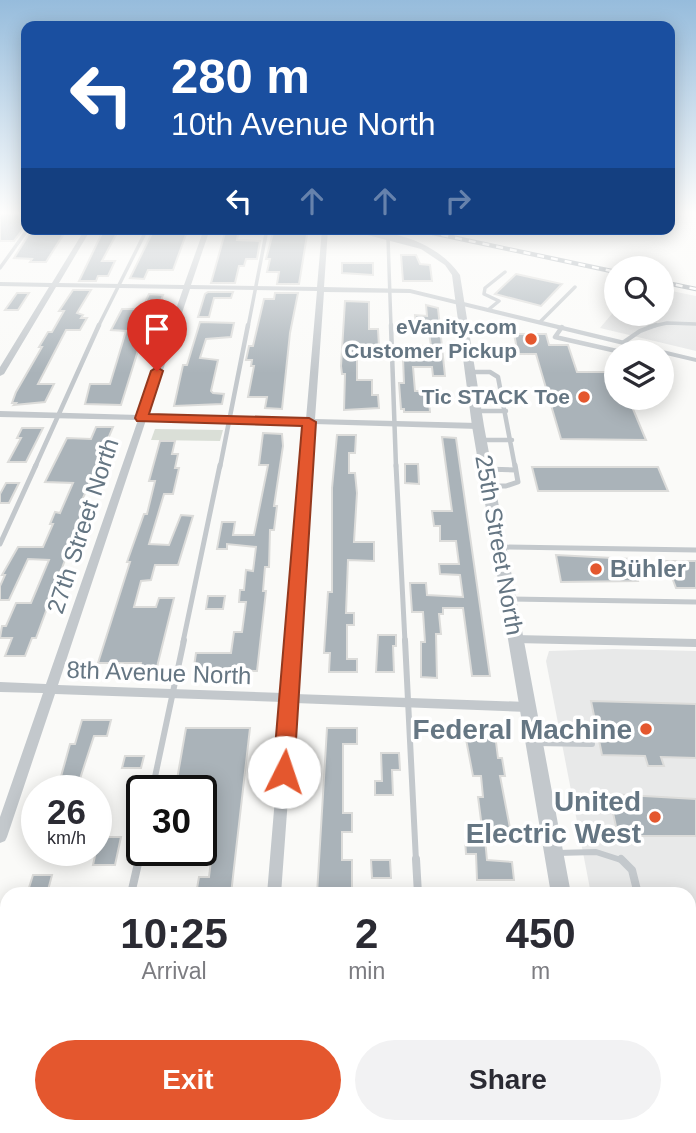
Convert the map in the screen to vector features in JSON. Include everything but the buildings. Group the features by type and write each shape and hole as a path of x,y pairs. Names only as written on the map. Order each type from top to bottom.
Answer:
{"street":[{"path":"0,374 65,267"},
{"name":"27th Street North","path":"0,837 193,267"},
{"path":"275,887 322,267"},
{"name":"25th Street North","path":"452,267 456,275 475,411 560,887"},
{"path":"0,284 410,291 616,340"},
{"path":"674,354 696,359"},
{"path":"0,414 394,424 479,433"},
{"path":"515,639 696,643"},
{"name":"8th Avenue North","path":"0,687 527,707"}],"lane":[{"path":"0,544 127,267"},
{"path":"155,775 230,420 259,267"},
{"path":"389,267 418,887"},
{"path":"488,310 499,300 484,294 485,288 505,272"},
{"path":"540,322 575,287"},
{"path":"626,340 656,324 696,324"},
{"path":"562,327 555,337 604,348"},
{"path":"470,372 490,372 498,376 512,440 518,482 506,486 488,486"},
{"path":"475,411 506,411"},
{"path":"479,433 512,440"},
{"path":"485,469 516,470"},
{"path":"499,547 696,550"},
{"path":"508,598 696,602"},
{"path":"534,743 592,744"},
{"path":"553,853 610,853 623,859 632,869 636,887"},
{"path":"132,887 137,866"}],"shaded area":[{"path":"674,291 696,296 696,351 674,346 674,340 650,340 600,328 604,323 604,326 674,326"},
{"path":"155,429 223,430 220,441 151,440"},
{"path":"549,651 696,651 696,887 590,887 546,661"}],"railway":[{"path":"592,267 604,269"},
{"path":"674,284 696,289"}],"place":[{"name":"eVanity.com Customer Pickup","path":"531,339"},
{"name":"Tic STACK Toe","path":"584,397"},
{"name":"Bühler","path":"596,569"},
{"name":"Federal Machine","path":"646,729"},
{"name":"United Electric West","path":"655,817"}],"route":[{"path":"157,371 141,418 309,422 284,772"}]}
